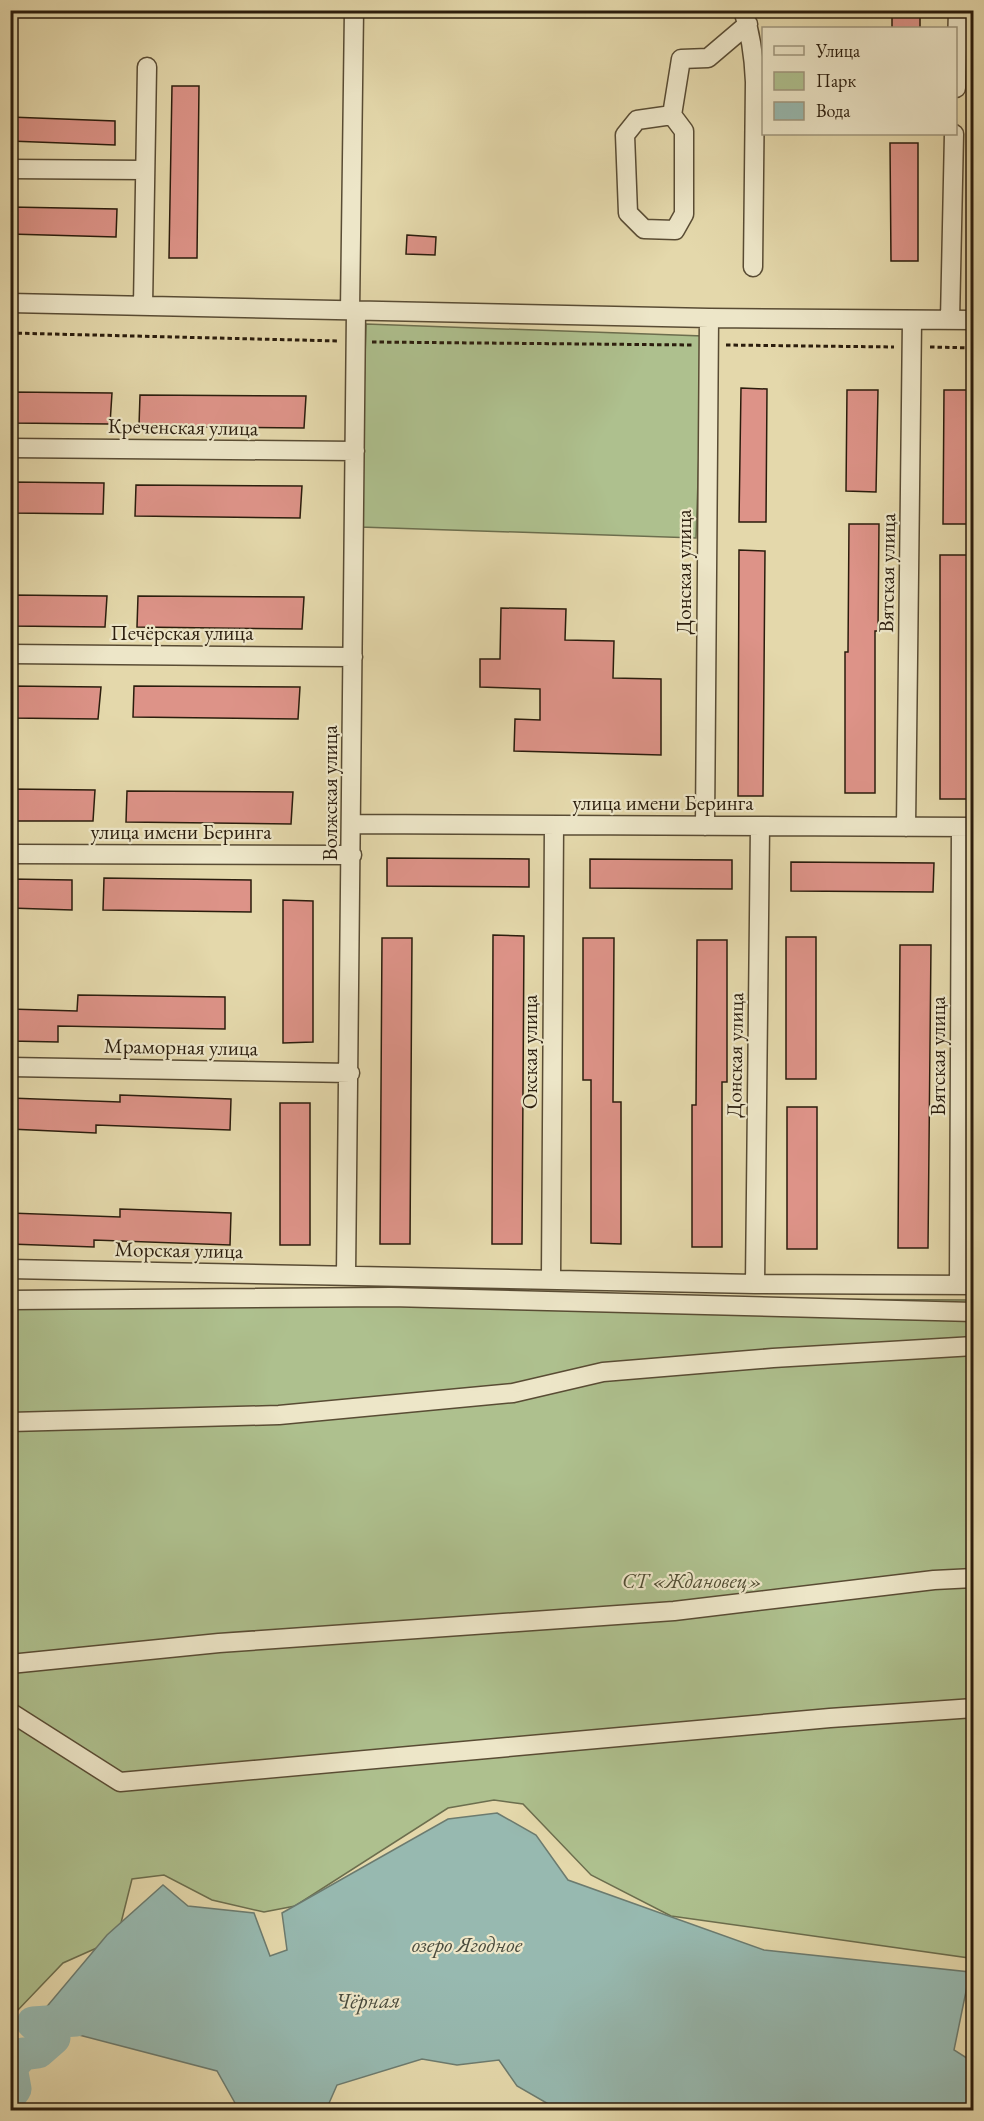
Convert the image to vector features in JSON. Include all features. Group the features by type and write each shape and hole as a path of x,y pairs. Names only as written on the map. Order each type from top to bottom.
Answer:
{"street":[{"name":"Волжская улица","path":"346,1275 350,1073 356,342 353,311 354,10"},
{"path":"957,10 957,27"},
{"path":"672,115 637,120 625,135 628,213 644,229 675,230 684,214 684,131 672,115 681,59 708,58 745,17"},
{"path":"745,17 754,54 755,82 753,267"},
{"path":"143,306 147,67"},
{"path":"950,320 954,135"},
{"path":"10,169 145,170"},
{"path":"10,303 709,318 974,320"},
{"name":"Донская улица","path":"705,826 709,318"},
{"name":"Вятская улица","path":"906,827 912,320"},
{"name":"Креченская улица","path":"10,448 355,452"},
{"name":"Печёрская улица","path":"10,654 353,657"},
{"name":"улица имени Беринга","path":"352,824 967,827"},
{"name":"Окская улица","path":"551,1279 554,825"},
{"name":"Донская улица","path":"755,1284 760,826"},
{"name":"Вятская улица","path":"966,1285 967,827"},
{"name":"улица имени Беринга","path":"10,854 352,855"},
{"name":"Мраморная улица","path":"10,1067 350,1073"},
{"name":"Морская улица","path":"10,1269 755,1284 966,1285"},
{"path":"10,1300 391,1297 974,1312"},
{"path":"10,1422 279,1415 513,1393 603,1372 773,1358 974,1346"},
{"path":"10,1664 219,1643 674,1611 974,1578"},
{"path":"10,1712 120,1782 830,1718 974,1708"}],"path":[{"path":"10,333 356,342 974,348"}],"green space":[{"path":"366,324 703,336 696,538 360,527"},
{"name":"СТ «Ждановец»","path":"11,1292 391,1297 973,1300 973,1969 969,1958 671,1916 591,1875 523,1804 494,1800 448,1808 295,1906 264,1912 212,1900 164,1875 132,1879 117,1939 63,1963 18,2010 11,2014"}],"water":[{"name":"озеро Ягодное","path":"497,1813 536,1835 568,1880 764,1950 970,1972 954,2050 973,2062 973,2110 562,2110 517,2086 499,2060 457,2065 422,2059 337,2085 326,2110 232,2110 235,2103 217,2071 33,2023 107,1935 163,1885 188,1906 254,1913 270,1956 287,1950 282,1913 448,1819"}],"building":[{"path":"892,10 920,10 920,27 892,27"},
{"path":"172,86 199,86 197,258 169,258"},
{"path":"10,117 115,121 115,145 10,141"},
{"path":"890,143 918,143 918,261 891,261"},
{"path":"10,207 117,209 116,237 10,234"},
{"path":"407,235 436,237 435,255 406,254"},
{"path":"741,388 767,389 766,522 739,522"},
{"path":"847,390 878,390 876,492 846,491"},
{"path":"944,390 974,390 974,524 943,524"},
{"path":"10,392 112,393 110,424 10,423"},
{"path":"140,395 306,396 304,428 139,426"},
{"path":"10,482 104,483 103,514 10,513"},
{"path":"136,485 302,486 300,518 135,516"},
{"path":"849,524 879,524 878,631 875,631 875,793 845,793 845,652 848,652"},
{"path":"739,550 765,551 763,796 738,796"},
{"path":"940,555 970,555 970,799 940,799"},
{"path":"10,595 107,596 105,627 10,626"},
{"path":"138,596 304,597 302,629 137,627"},
{"path":"501,608 566,609 565,640 614,641 613,678 661,679 661,755 514,751 515,719 540,720 540,689 480,687 480,659 500,659"},
{"path":"10,686 101,687 98,719 10,718"},
{"path":"134,686 300,687 298,719 133,717"},
{"path":"10,789 95,790 93,821 10,821"},
{"path":"127,791 293,792 291,824 126,822"},
{"path":"387,858 529,859 529,887 387,886"},
{"path":"590,859 732,860 732,889 590,888"},
{"path":"791,862 934,863 933,892 791,891"},
{"path":"104,878 251,880 251,912 103,910"},
{"path":"10,879 72,880 72,910 10,908"},
{"path":"283,900 313,901 313,1042 283,1043"},
{"path":"493,935 524,936 522,1244 492,1244"},
{"path":"786,937 816,937 816,1079 786,1079"},
{"path":"382,938 412,938 410,1244 380,1244"},
{"path":"583,938 614,938 613,1102 621,1102 621,1244 591,1243 591,1080 583,1080"},
{"path":"697,940 727,940 727,1082 722,1082 722,1247 692,1247 692,1105 696,1105"},
{"path":"900,945 931,945 928,1248 898,1248"},
{"path":"78,995 225,997 225,1029 58,1026 58,1042 10,1041 10,1009 77,1011"},
{"path":"120,1095 231,1099 230,1130 96,1125 96,1133 10,1129 10,1098 120,1102"},
{"path":"280,1103 310,1103 310,1245 280,1245"},
{"path":"787,1107 817,1107 817,1249 787,1249"},
{"path":"120,1209 231,1213 230,1245 94,1240 94,1247 10,1244 10,1213 120,1217"}],"waterway":[{"name":"Чёрная","path":"10,2096 15,2089 11,2067 23,2054 38,2052 54,2038 33,2023 76,2020"}]}
